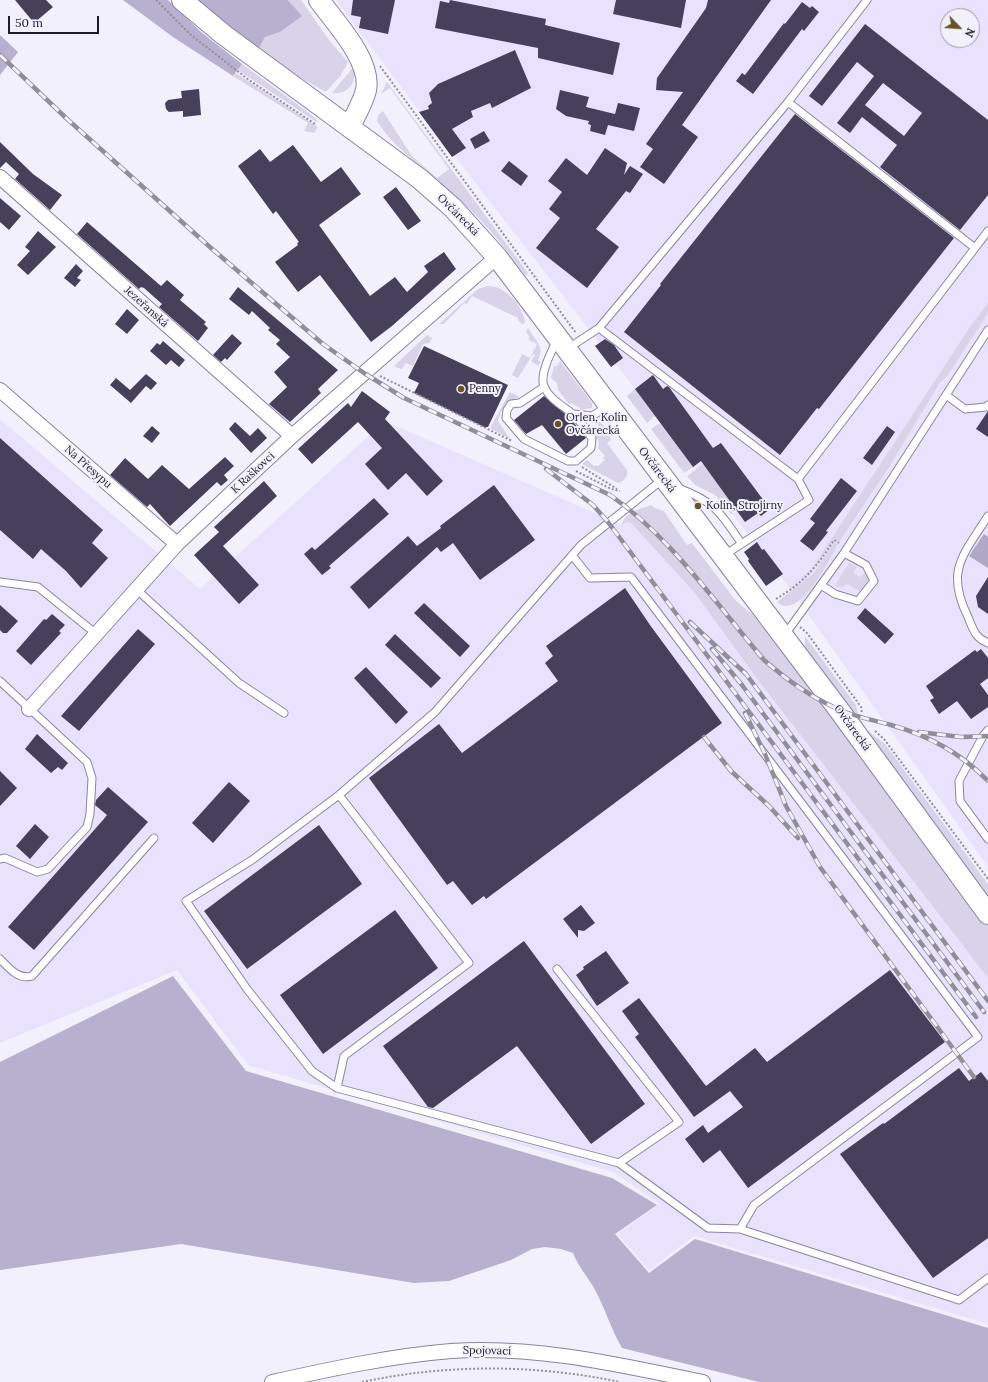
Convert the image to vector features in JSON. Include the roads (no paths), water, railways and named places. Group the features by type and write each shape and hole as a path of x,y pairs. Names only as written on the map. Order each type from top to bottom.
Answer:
{"main road":[{"name":"Ovčárecká","path":"182,0 224,35 350,127 431,189 452,208 497,257 569,342 609,405 723,556 789,630 839,710 988,914"},
{"path":"319,0 354,47 364,69 367,80 366,89 350,127"}],"street":[{"name":"Jezeřanská","path":"0,177 292,436"},
{"name":"K Raškovci","path":"29,709 95,633 177,544 292,436 497,257"},
{"name":"Na Přesypu","path":"0,390 177,544"},
{"name":"Spojovací","path":"272,1382 391,1358 452,1351 482,1350 539,1353 575,1357 703,1382"}],"lane":[{"path":"544,387 527,400 520,403 511,404 507,410 506,418 524,439 568,461 576,461 591,448 592,438 573,414 556,402 544,387 542,378 550,354 569,342 599,328 788,102 867,0"},
{"path":"788,102 975,248"},
{"path":"798,479 988,230"},
{"path":"599,328 798,479 809,500 723,556"},
{"path":"789,630 846,550 988,330"},
{"path":"946,395 965,409 986,407 988,404"},
{"path":"573,414 592,416 609,405"},
{"path":"742,543 711,503 667,482 603,526 572,555 435,712 339,795 252,860 186,901 247,988 312,1071 337,1088 618,1163 708,1228 740,1229 959,1300 988,1278"},
{"path":"988,516 961,558 956,578 960,601 974,631 980,639 988,642"},
{"path":"821,585 835,594 858,601 874,581 866,565 846,550"},
{"path":"572,555 590,578 631,577 978,1037 754,1205 740,1229"},
{"path":"0,582 38,587 95,633"},
{"path":"136,589 239,683 284,713"},
{"path":"0,681 87,762 92,778 90,814 87,827 48,869 37,872 5,858 0,859"},
{"path":"988,730 983,736 959,780 960,800 988,839"},
{"path":"337,1088 344,1056 469,963 339,795"},
{"path":"0,959 18,975 26,978 32,976 154,838"},
{"path":"557,969 679,1122 618,1163"}],"railway":[{"path":"0,55 66,118 211,248 323,344 364,373 404,398 610,495 632,512 673,551 764,660 790,681 818,699 844,712 904,729 931,740 967,762 988,781"},
{"path":"546,469 593,505 608,522 976,1017"},
{"path":"690,622 746,674 988,1001"},
{"path":"712,649 742,685 984,1012"},
{"path":"745,713 765,754 786,806 820,867 974,1077"},
{"path":"919,732 961,737 988,736"},
{"path":"704,737 731,771 769,806 798,838"}],"place":[{"name":"Penny","path":"461,389"},
{"name":"Orlen, Kolín Ovčárecká","path":"558,424"},
{"name":"Kolín, Strojírny","path":"698,506"}]}
